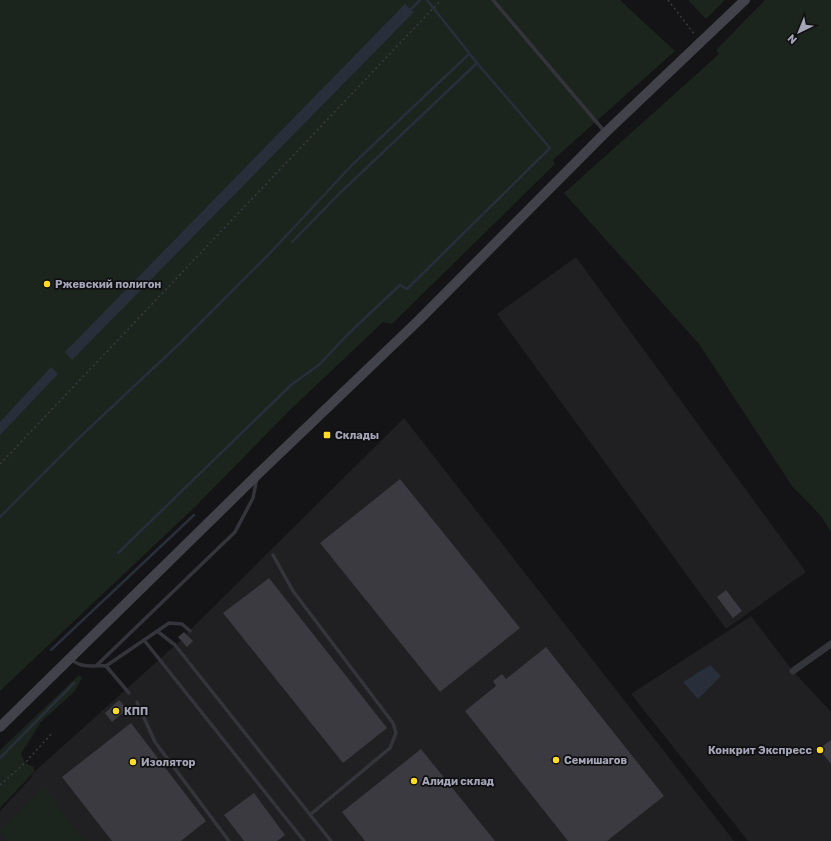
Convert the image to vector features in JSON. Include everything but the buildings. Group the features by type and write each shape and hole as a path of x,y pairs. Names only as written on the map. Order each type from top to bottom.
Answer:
{"main road":[{"path":"0,727 258,474 419,320 605,133 702,43 745,0"}],"street":[{"path":"793,671 831,644"}],"lane":[{"path":"493,0 605,133"},
{"path":"97,665 235,532 253,498 258,474"},
{"path":"273,555 292,592 393,723 396,733 390,748 311,814"},
{"path":"70,658 78,665 87,667 97,665 106,666 169,623 182,624 190,631"},
{"path":"157,631 175,645 331,841"},
{"path":"144,640 304,841"},
{"path":"106,666 129,693"},
{"path":"137,702 155,742 229,841"}],"path":[{"path":"0,464 441,0"},
{"path":"668,0 702,43"},
{"path":"0,785 25,763 52,733"}],"shaded area":[{"path":"0,0 620,0 675,51 553,160 555,164 392,324 383,322 288,412 196,506 0,691"},
{"path":"688,0 725,0 706,19"},
{"path":"765,0 831,0 831,532 821,516 792,486 699,344 564,193 719,54 716,50"},
{"path":"405,4 414,12 72,360 65,352"},
{"path":"576,257 806,572 726,629 497,314"},
{"path":"51,367 58,374 0,435 0,422"},
{"path":"404,418 734,841 0,841 0,811 31,778 34,772 181,640 193,641 186,634"},
{"path":"751,616 793,671 831,712 831,841 748,841 631,694"},
{"path":"710,665 721,676 698,699 683,682"},
{"path":"79,675 82,678 75,691 41,722 21,754 25,763 34,767 34,772 0,808 0,750"},
{"path":"44,787 84,841 6,841 0,830"}],"waterway":[{"path":"411,9 420,0"},
{"path":"118,553 291,385 320,364 347,335 400,285 407,289 550,148 477,63 427,0"},
{"path":"0,517 81,436 178,345 271,252 352,165 469,54"},
{"path":"292,242 340,193 477,63"},
{"path":"51,650 194,515"},
{"path":"0,758 74,683"}],"place":[{"name":"Ржевский полигон","path":"47,284"},
{"name":"Склады","path":"327,435"},
{"name":"КПП","path":"116,711"},
{"name":"Конкрит Экспресс","path":"820,750"},
{"name":"Семишагов","path":"556,760"},
{"name":"Изолятор","path":"133,762"},
{"name":"Алиди склад","path":"414,781"}]}
